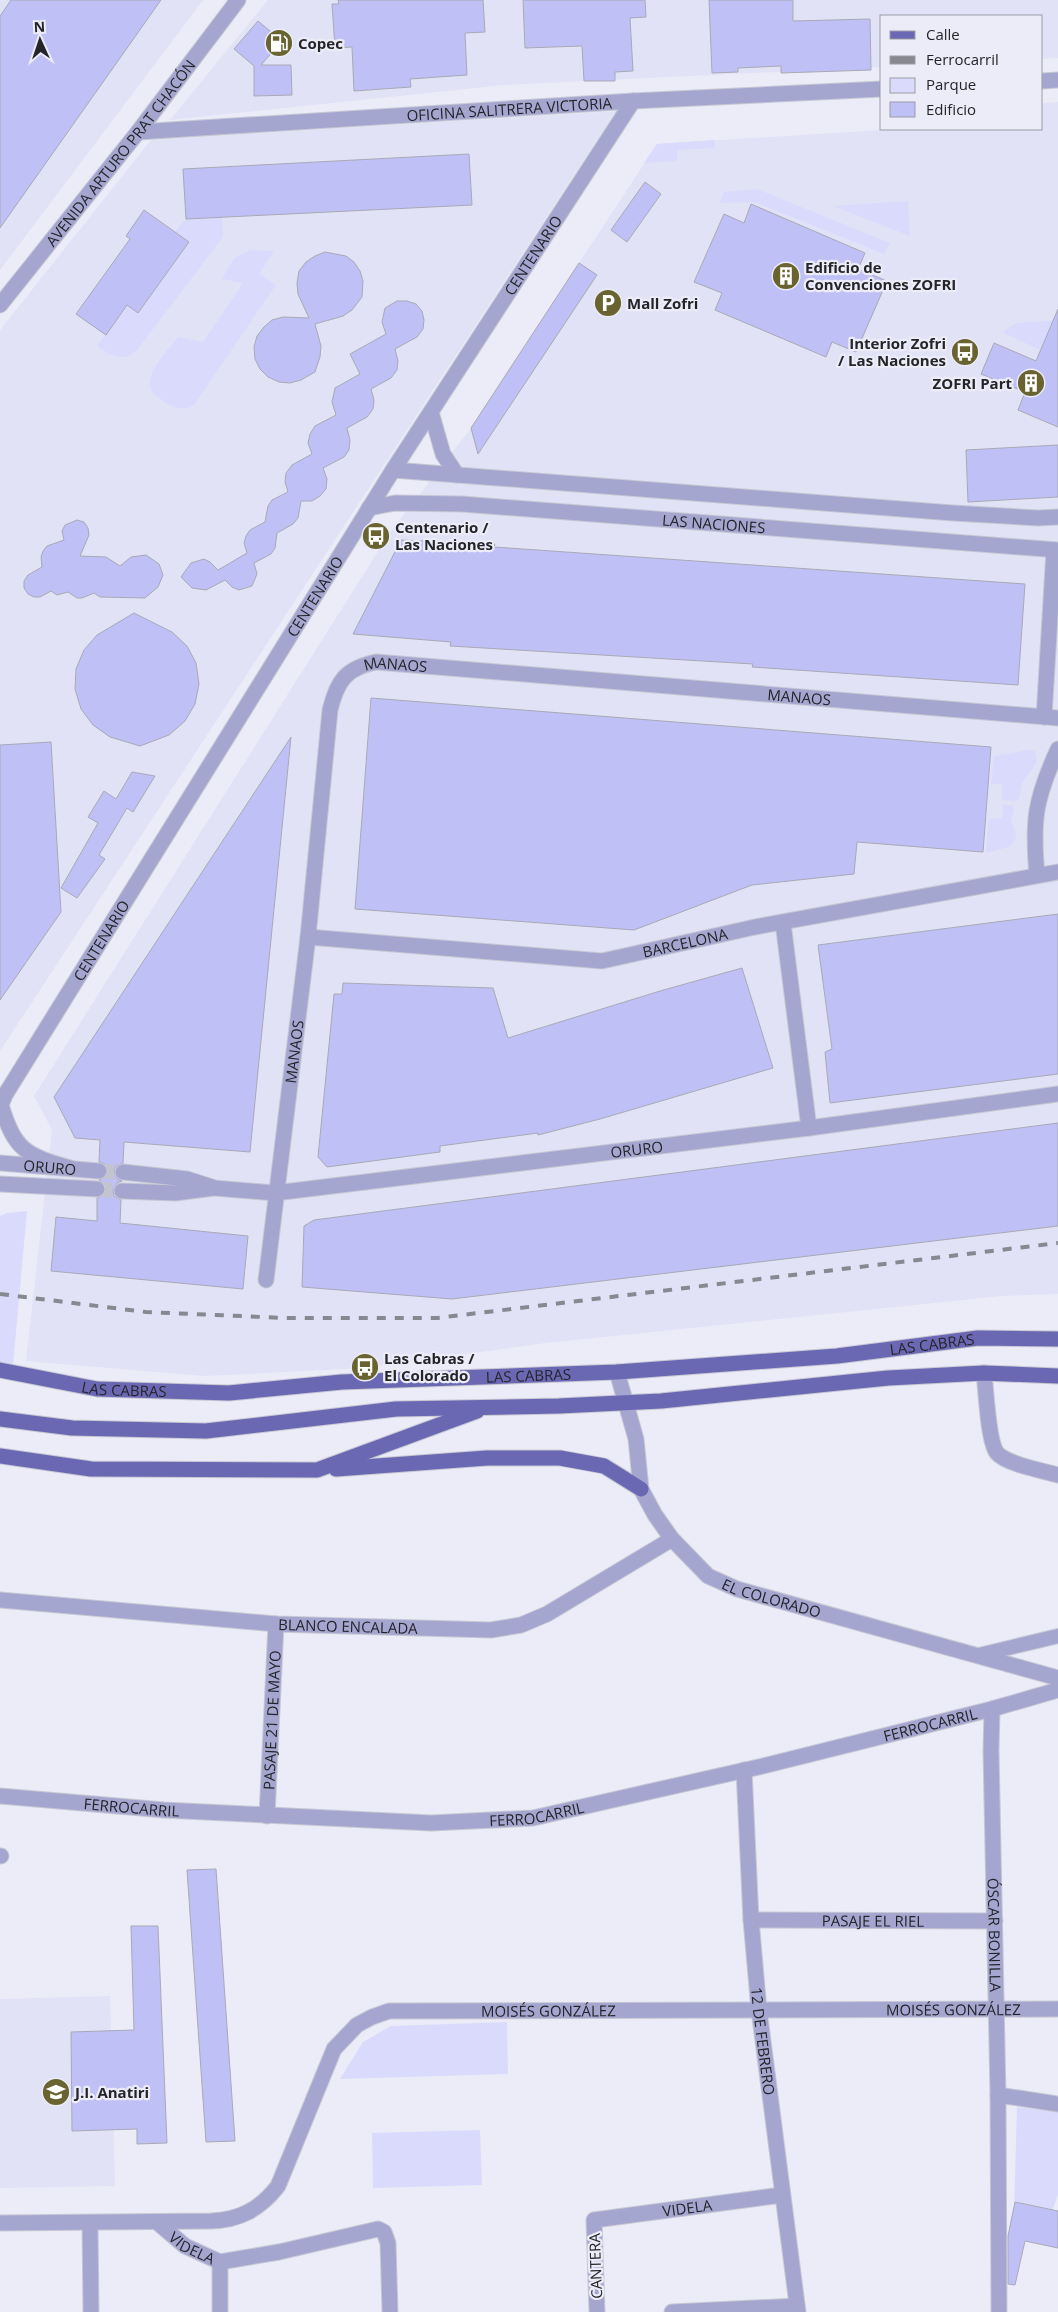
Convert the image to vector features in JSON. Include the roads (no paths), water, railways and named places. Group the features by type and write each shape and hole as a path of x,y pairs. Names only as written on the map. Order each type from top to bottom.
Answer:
{"main road":[{"name":"LAS CABRAS","path":"0,1370 97,1389 230,1393 342,1382 617,1372 837,1356 978,1338 1058,1339"},
{"name":"LAS CABRAS","path":"0,1419 72,1428 206,1430 396,1409 661,1401 888,1378 984,1373 1058,1376"},
{"path":"317,1470 489,1407"},
{"path":"0,1456 92,1469 317,1470 487,1458 560,1458 604,1466 641,1489"}],"street":[{"name":"AVENIDA ARTURO PRAT CHACÓN","path":"0,304 138,132 238,0"},
{"path":"1043,81 1058,80"},
{"name":"OFICINA SALITRERA VICTORIA","path":"138,132 633,101 880,89"},
{"name":"CENTENARIO","path":"2,1102 369,508 633,101"},
{"path":"431,412 443,454 457,475"},
{"name":"LAS NACIONES","path":"393,470 953,513 1038,518 1058,517"},
{"name":"LAS NACIONES","path":"369,508 396,503 462,504 1056,550"},
{"path":"1051,718 1056,550"},
{"name":"MANAOS","path":"266,1280 275,1193 308,937 330,710 334,691 347,673 361,665 376,662 1051,718"},
{"path":"1037,875 1034,826 1036,811 1040,794 1058,749"},
{"name":"BARCELONA","path":"308,937 602,961 755,927 1058,872"},
{"path":"783,923 809,1128"},
{"name":"ORURO","path":"122,1191 175,1193 214,1188 275,1193 809,1128 1058,1094"},
{"path":"2,1102 8,1130 16,1141 34,1158 70,1168"},
{"name":"ORURO","path":"0,1163 98,1170"},
{"name":"ORURO","path":"123,1172 186,1178 214,1188"},
{"name":"ORURO","path":"0,1184 97,1189"},
{"name":"EL COLORADO","path":"617,1372 636,1439 641,1489 655,1516 672,1539 708,1576 737,1589 1058,1678"},
{"path":"984,1373 992,1439 997,1453 1009,1460 1058,1475"},
{"name":"BLANCO ENCALADA","path":"0,1600 276,1624 490,1630 520,1625 547,1614 672,1539"},
{"name":"PASAJE 21 DE MAYO","path":"267,1816 276,1624"},
{"path":"979,1655 1058,1636"},
{"name":"FERROCARRIL","path":"0,1796 267,1816 431,1823 533,1818 744,1770 992,1709 1058,1690"},
{"name":"ÓSCAR BONILLA","path":"992,1709 990,1750 998,2095 999,2312"},
{"name":"12 DE FEBRERO","path":"744,1770 751,1920 759,2010 798,2309"},
{"name":"PASAJE EL RIEL","path":"751,1920 995,1921"},
{"name":"MOISÉS GONZÁLEZ","path":"156,2222 211,2221 237,2218 254,2209 270,2196 284,2173 326,2064 334,2049 357,2025 372,2016 406,2010 1058,2009"},
{"path":"998,2095 1058,2104"},
{"name":"VIDELA","path":"594,2220 782,2196"},
{"name":"CANTERA","path":"594,2220 597,2312"},
{"name":"VIDELA","path":"0,2223 156,2222 185,2246 220,2262 279,2252 378,2228 384,2232 388,2243 390,2312"},
{"path":"90,2223 91,2312"},
{"path":"220,2262 220,2312"},
{"path":"672,2312 798,2309"}],"tunnel":[{"path":"99,1171 123,1172"},
{"path":"97,1189 122,1191"}],"railway":[{"path":"0,1294 146,1312 286,1318 437,1318 1058,1243"}],"place":[{"name":"Copec","path":"279,43"},
{"name":"Edificio de Convenciones ZOFRI","path":"786,276"},
{"name":"Mall Zofri","path":"608,303"},
{"name":"Interior Zofri / Las Naciones","path":"965,352"},
{"name":"ZOFRI Part","path":"1031,383"},
{"name":"Centenario / Las Naciones","path":"376,536"},
{"name":"Las Cabras / El Colorado","path":"365,1367"},
{"name":"J.I. Anatiri","path":"56,2092"}]}
